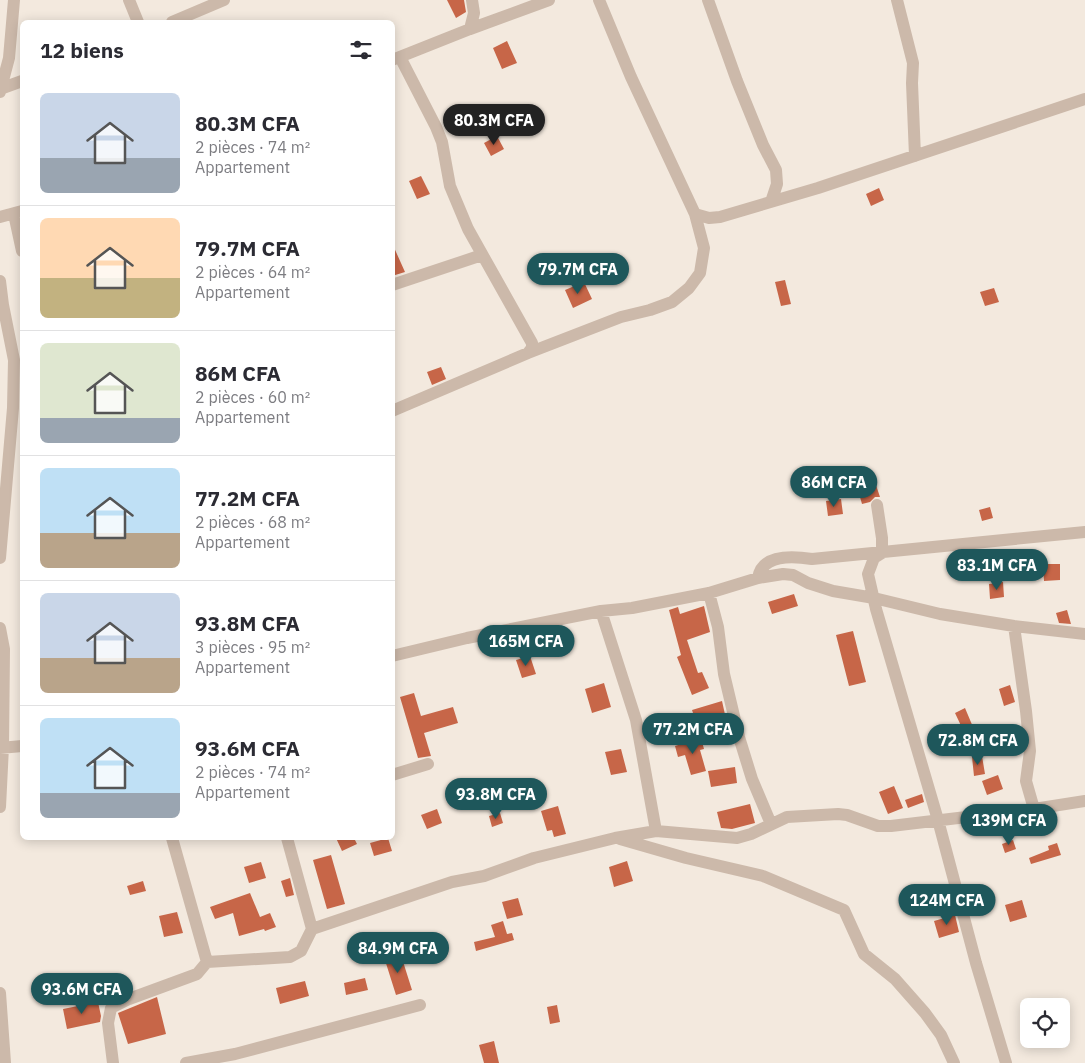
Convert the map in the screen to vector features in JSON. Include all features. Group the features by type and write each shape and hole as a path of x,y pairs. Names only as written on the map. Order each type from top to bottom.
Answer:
{"street":[{"path":"0,90 9,58 14,0"},
{"path":"129,0 137,20"},
{"path":"177,20 224,0"},
{"path":"470,29 474,12 472,0"},
{"path":"528,353 532,348 532,343 468,229 450,186 442,142 436,127 396,59 549,0"},
{"path":"395,410 528,353 621,317 672,302 689,288 700,273 704,248 694,214 631,77 599,0"},
{"path":"708,0 737,81 763,145 776,170 777,184 771,202"},
{"path":"897,0 913,63 915,156"},
{"path":"0,90 20,82"},
{"path":"694,214 708,218 720,217 818,188 1085,99"},
{"path":"0,217 18,212 20,232"},
{"path":"395,284 482,255"},
{"path":"0,281 14,360 13,408 0,558"},
{"path":"877,505 882,552"},
{"path":"758,578 762,566 770,560 795,556 812,559 1085,532"},
{"path":"882,552 874,558 868,574 938,820 976,963 1006,1063"},
{"path":"395,655 467,638 601,611 632,608 709,593 758,578 783,574 793,575 808,583 833,591 874,598 940,614 1014,626 1085,634"},
{"path":"709,593 718,627 724,674 740,737 752,779 772,824"},
{"path":"601,611 636,720 656,831"},
{"path":"1014,626 1030,751 1026,781 1034,809"},
{"path":"0,628 4,650 0,807"},
{"path":"2,747 20,746"},
{"path":"395,774 428,764"},
{"path":"312,929 445,884 484,876 534,858 615,838 656,831 737,838 751,834 786,817 838,814 848,815 878,826 891,826 1085,801"},
{"path":"615,838 686,858 763,876 844,910 864,954 895,979 925,1013 941,1035 954,1063"},
{"path":"173,840 207,962"},
{"path":"113,1063 108,1022 111,1008 129,999 197,974 207,962 290,957 301,952 312,929 288,840"},
{"path":"0,993 5,1063"},
{"path":"186,1063 235,1054 420,1005"}],"building":[{"path":"447,0 464,0 466,12 456,18"},
{"path":"507,41 517,63 502,69 493,48"},
{"path":"497,136 504,149 491,156 484,143"},
{"path":"421,176 430,194 417,199 409,181"},
{"path":"879,188 884,200 871,206 866,194"},
{"path":"395,250 405,272 395,275"},
{"path":"785,280 791,304 781,306 775,282"},
{"path":"584,282 592,299 573,308 565,290"},
{"path":"994,288 999,302 985,306 980,292"},
{"path":"441,367 446,379 432,385 427,372"},
{"path":"876,485 880,497 875,497 870,502 862,504 858,490"},
{"path":"841,499 843,514 828,516 826,501"},
{"path":"990,507 993,518 982,521 979,510"},
{"path":"1043,564 1060,564 1060,580 1044,581"},
{"path":"1003,582 1004,597 990,599 989,584"},
{"path":"794,594 798,606 772,614 768,602"},
{"path":"704,606 710,632 687,640 698,673 702,672 709,688 692,695 677,657 681,655 669,610 678,607 680,614"},
{"path":"1067,610 1071,624 1059,623 1056,613"},
{"path":"853,631 866,682 849,686 836,635"},
{"path":"530,656 536,674 522,678 516,660"},
{"path":"604,683 611,707 592,713 585,689"},
{"path":"1010,685 1015,702 1004,706 999,689"},
{"path":"414,693 421,716 453,707 458,723 424,733 431,756 418,758 400,697"},
{"path":"722,701 726,719 717,721 717,719 697,725 692,710"},
{"path":"965,708 973,727 964,732 955,713"},
{"path":"701,738 704,749 700,750 706,771 691,775 685,755 678,757 675,746"},
{"path":"621,749 627,772 611,775 605,752"},
{"path":"982,756 985,774 974,776 972,757"},
{"path":"735,767 737,783 711,787 708,771"},
{"path":"998,775 1003,789 987,795 982,781"},
{"path":"894,786 903,808 888,814 879,792"},
{"path":"922,794 924,802 908,808 905,800"},
{"path":"750,804 755,823 732,829 721,828 717,812"},
{"path":"558,806 566,834 554,837 552,830 547,831 541,811"},
{"path":"437,809 442,823 427,829 421,815"},
{"path":"500,813 503,823 492,827 489,816"},
{"path":"337,840 355,840 357,844 342,851"},
{"path":"389,840 392,851 374,856 370,843"},
{"path":"1013,840 1016,849 1005,853 1002,844"},
{"path":"1057,843 1061,855 1031,864 1029,858 1049,850 1048,846"},
{"path":"331,855 345,904 327,909 313,860"},
{"path":"627,861 633,881 614,887 609,867"},
{"path":"261,862 266,878 249,883 244,867"},
{"path":"290,878 294,895 286,897 281,881"},
{"path":"143,881 146,891 130,895 127,886"},
{"path":"250,893 260,917 270,913 276,927 239,936 233,913 215,919 210,907"},
{"path":"518,898 523,915 507,919 502,902"},
{"path":"1022,900 1027,917 1010,922 1005,905"},
{"path":"177,912 183,933 164,937 159,916"},
{"path":"955,915 959,932 939,938 934,921"},
{"path":"503,921 507,934 512,933 514,940 476,951 474,942 495,937 491,925"},
{"path":"400,952 412,990 396,995 384,957"},
{"path":"365,978 368,990 346,995 344,983"},
{"path":"305,981 309,996 280,1004 276,988"},
{"path":"157,997 166,1034 128,1044 118,1013"},
{"path":"98,1002 101,1016 100,1022 67,1029 63,1009"},
{"path":"557,1005 560,1022 550,1024 547,1007"},
{"path":"494,1041 499,1063 484,1063 479,1045"}]}
